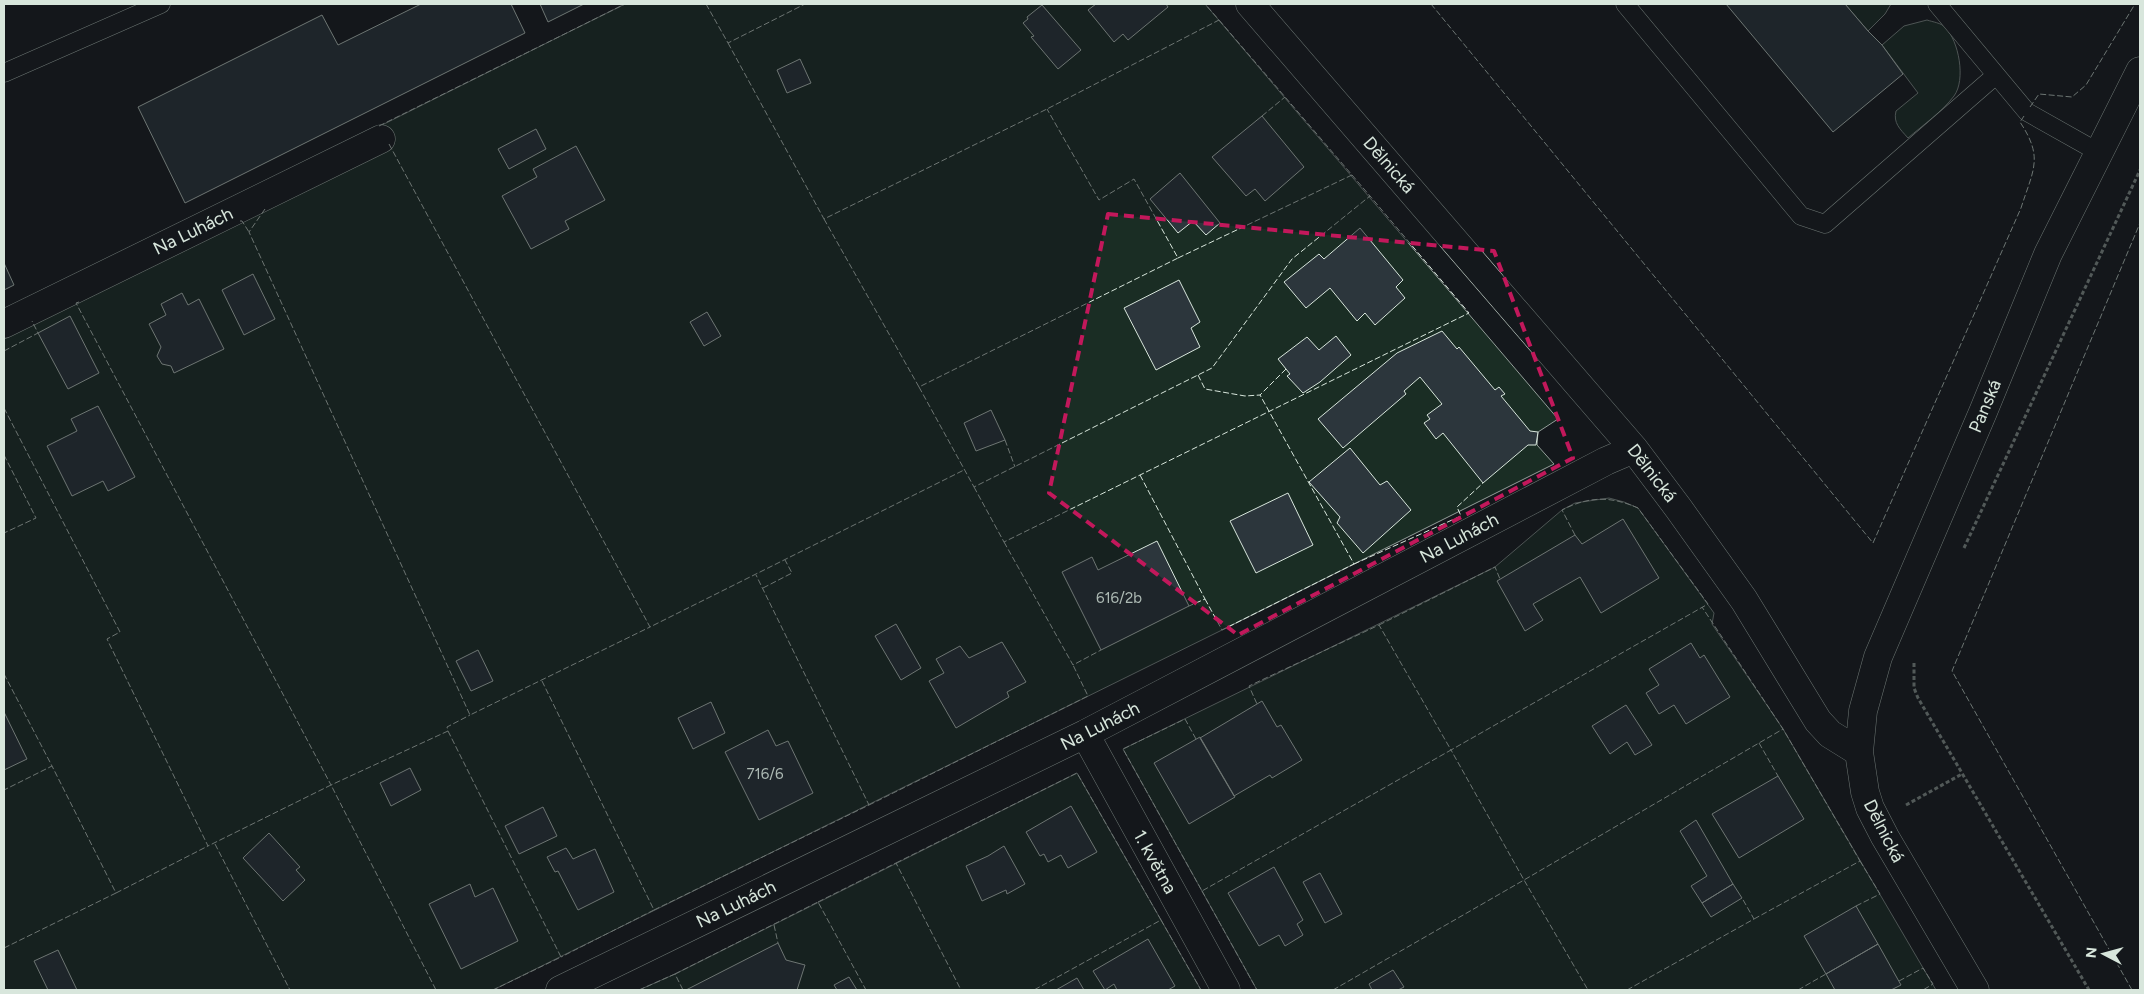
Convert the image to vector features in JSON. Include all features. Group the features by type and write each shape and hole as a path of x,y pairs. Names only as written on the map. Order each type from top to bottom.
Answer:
{"street":[{"name":"Dělnická","path":"1250,4 1634,449 1679,508 1744,600 1818,721 1830,734 1859,752 1865,792 1877,822 1975,990"},
{"name":"Panská","path":"1859,752 1863,711 1878,657 1983,412 2048,254 2140,71"},
{"name":"Na Luhách","path":"4,324 382,138"},
{"name":"Na Luhách","path":"560,990 592,983 1085,734 1606,461 1634,449"},
{"name":"1. května","path":"1085,734 1226,990"}],"lane":[{"path":"4,73 161,4"},
{"path":"1625,4 1801,216 1825,224 1996,75"},
{"path":"1937,4 2027,112 2098,152"}],"path":[{"path":"1963,551 2140,170"},
{"path":"1915,657 1913,678 1918,698 2089,990"},
{"path":"1877,822 1925,793 1962,774"}],"highlighted area":[{"path":"1108,214 1494,251 1573,458 1238,635 1049,493"}],"green space":[{"path":"625,4 1205,4 1558,419 1538,432 1537,445 1554,464 493,990 4,990 4,339 242,221 380,126"},
{"path":"1845,4 1891,4 1885,14 1868,31"},
{"path":"1927,20 1945,27 1950,33 1957,51 1960,80 1958,89 1949,102 1908,138 1896,122 1895,115 1896,111 1918,93 1882,45 1904,26"},
{"path":"1609,498 1638,508 1714,613 1712,624 1783,729 1936,990 1257,990 1123,749 1495,567 1562,510 1575,503"},
{"path":"1077,773 1201,990 639,990 675,974"}],"building":[{"path":"421,4 511,4 525,33 185,203 138,107 322,15 338,45"},
{"path":"540,4 584,4 548,22"},
{"path":"1096,4 1166,4 1168,7 1128,40 1123,34 1114,42 1088,10"},
{"path":"1726,4 1845,4 1882,45 1903,74 1833,132"},
{"path":"1042,5 1081,50 1058,69 1031,37 1034,36 1023,23 1028,19 1027,17"},
{"path":"800,59 811,83 787,93 777,70"},
{"path":"1262,116 1304,167 1265,201 1255,189 1246,196 1212,157"},
{"path":"536,129 546,149 509,169 498,149"},
{"path":"576,146 605,200 565,221 569,229 531,249 502,196 537,177 533,169"},
{"path":"1180,173 1220,223 1206,235 1193,221 1178,233 1150,199"},
{"path":"1360,228 1403,280 1396,287 1405,298 1375,325 1365,313 1357,321 1330,288 1306,308 1284,282 1319,254 1324,259"},
{"path":"4,263 14,285 4,290"},
{"path":"253,274 275,319 244,335 222,290"},
{"path":"1179,280 1200,322 1191,328 1200,347 1156,370 1124,308"},
{"path":"182,293 188,305 199,299 224,349 174,373 171,366 162,364 157,356 161,347 149,324 166,315 161,304"},
{"path":"707,312 721,336 704,346 690,322"},
{"path":"70,316 99,373 68,389 38,333"},
{"path":"1442,331 1457,349 1459,347 1495,390 1499,387 1505,394 1501,396 1530,431 1538,432 1536,445 1528,445 1483,483 1443,433 1436,439 1424,423 1430,419 1427,415 1442,404 1420,377 1404,391 1406,394 1343,448 1318,419 1397,353"},
{"path":"1336,336 1351,355 1320,382 1303,393 1287,376 1290,374 1278,359 1307,337 1319,350"},
{"path":"98,406 135,477 108,491 103,481 72,496 47,446 77,431 71,419"},
{"path":"991,410 1005,440 976,451 964,423"},
{"path":"1350,448 1380,485 1387,481 1411,510 1363,553 1337,523 1340,517 1309,482"},
{"path":"1288,493 1313,545 1256,573 1230,521"},
{"path":"1623,519 1659,578 1601,613 1580,577 1533,604 1543,620 1525,631 1497,581 1575,535 1582,544"},
{"path":"1157,541 1189,606 1101,650 1062,572 1092,557 1098,570"},
{"path":"896,624 921,668 901,680 875,636"},
{"path":"1002,642 1026,682 1007,692 1009,697 956,728 929,681 944,673 936,659 960,646 969,658"},
{"path":"1691,643 1700,658 1704,655 1730,697 1686,724 1674,705 1659,714 1646,693 1659,685 1649,669"},
{"path":"478,650 493,681 471,691 456,661"},
{"path":"1262,701 1277,727 1281,725 1302,760 1272,778 1270,775 1234,796 1200,738"},
{"path":"711,702 725,733 693,749 678,718"},
{"path":"1626,705 1652,745 1635,755 1627,742 1610,754 1592,726"},
{"path":"4,712 27,759 4,770"},
{"path":"768,730 776,746 788,741 813,793 759,820 725,752"},
{"path":"1200,737 1235,797 1189,824 1154,763"},
{"path":"410,768 421,790 391,806 380,783"},
{"path":"1778,776 1804,819 1739,858 1712,814"},
{"path":"1071,806 1097,852 1068,868 1061,855 1048,862 1044,854 1040,856 1026,832"},
{"path":"543,807 557,836 519,854 505,826"},
{"path":"1696,820 1733,884 1702,903 1691,886 1707,876 1680,831"},
{"path":"269,833 300,867 296,870 305,880 283,901 243,858"},
{"path":"1004,846 1025,884 1007,894 1006,890 982,901 966,866"},
{"path":"566,848 573,859 595,849 614,892 578,910 558,871 555,872 547,857"},
{"path":"1274,867 1303,920 1297,924 1303,935 1285,946 1279,935 1259,946 1228,893"},
{"path":"1320,873 1342,914 1325,923 1303,882"},
{"path":"470,884 475,897 493,888 518,941 461,969 429,904"},
{"path":"1733,884 1742,898 1711,917 1702,903"},
{"path":"1856,906 1878,944 1826,974 1804,936"},
{"path":"1148,939 1175,986 1168,990 1117,990 1114,984 1105,990 1093,971"},
{"path":"778,943 786,960 805,965 797,990 686,990"},
{"path":"1878,944 1901,985 1891,990 1835,990 1826,974"},
{"path":"58,950 77,990 48,990 34,961"},
{"path":"1393,970 1404,987 1398,990 1372,990 1369,984"},
{"path":"849,977 857,990 837,990 834,985"},
{"path":"1077,978 1084,990 1056,990"}],"fence":[{"path":"379,126 625,4"},
{"path":"706,4 728,43 805,4"},
{"path":"728,43 824,219 1047,109 1219,20 1205,4"},
{"path":"1431,4 1873,543 2021,208 2034,164 2032,145 2020,122 2024,116"},
{"path":"2030,107 2039,94 2072,97 2086,85 2135,4"},
{"path":"1178,258 1352,175 1219,20"},
{"path":"1262,116 1285,97"},
{"path":"824,219 919,387 1178,258 1134,179 1099,200 1047,109"},
{"path":"389,144 650,627 964,470"},
{"path":"919,387 974,487 1212,368 1292,259 1370,196 1352,175"},
{"path":"974,487 1004,542 1469,313 1370,196"},
{"path":"265,209 249,232 470,715 650,627"},
{"path":"240,221 242,221 249,232"},
{"path":"2132,990 1952,671 2140,223"},
{"path":"79,302 76,303 331,785 448,731 447,727 470,715"},
{"path":"4,351 38,333 32,321"},
{"path":"1198,375 1205,389 1245,396 1260,395 1286,369"},
{"path":"1205,599 1222,630 1354,564 1260,395"},
{"path":"4,408 120,632 107,639 208,846 331,785 436,990"},
{"path":"1005,440 1015,467"},
{"path":"4,455 36,518 4,533"},
{"path":"1140,475 1205,599 1189,606"},
{"path":"1354,564 1461,516 1457,507 1483,483"},
{"path":"1575,535 1562,510 1572,505 1600,499 1619,501 1638,508 1708,604 1451,750 1524,880 1783,729 1702,607"},
{"path":"1004,542 1073,665 1101,650"},
{"path":"763,588 792,573 785,560"},
{"path":"1379,625 1495,567 1500,579"},
{"path":"654,910 869,805 756,575"},
{"path":"1196,739 1185,719 1123,749 1202,891 1451,750 1379,625 1249,686 1257,704"},
{"path":"869,805 1088,696 1073,665"},
{"path":"4,674 52,766 4,790"},
{"path":"542,681 654,910 561,957"},
{"path":"1754,919 1860,861 1783,729"},
{"path":"448,731 561,957 493,990"},
{"path":"1759,743 1778,776"},
{"path":"4,948 116,893 52,766"},
{"path":"896,863 1077,773 1161,920 1034,990"},
{"path":"215,844 290,990"},
{"path":"116,893 208,846"},
{"path":"1856,906 1880,894 1860,861"},
{"path":"818,902 896,863 961,990"},
{"path":"1333,990 1524,880 1588,990"},
{"path":"1202,891 1257,990"},
{"path":"1627,990 1754,919 1742,898"},
{"path":"675,974 818,902 866,990"},
{"path":"1161,920 1201,990"},
{"path":"774,925 778,943"},
{"path":"1899,981 1923,968 1933,984 1923,990"},
{"path":"639,990 675,974 683,990"},
{"path":"1798,990 1826,974"}]}
